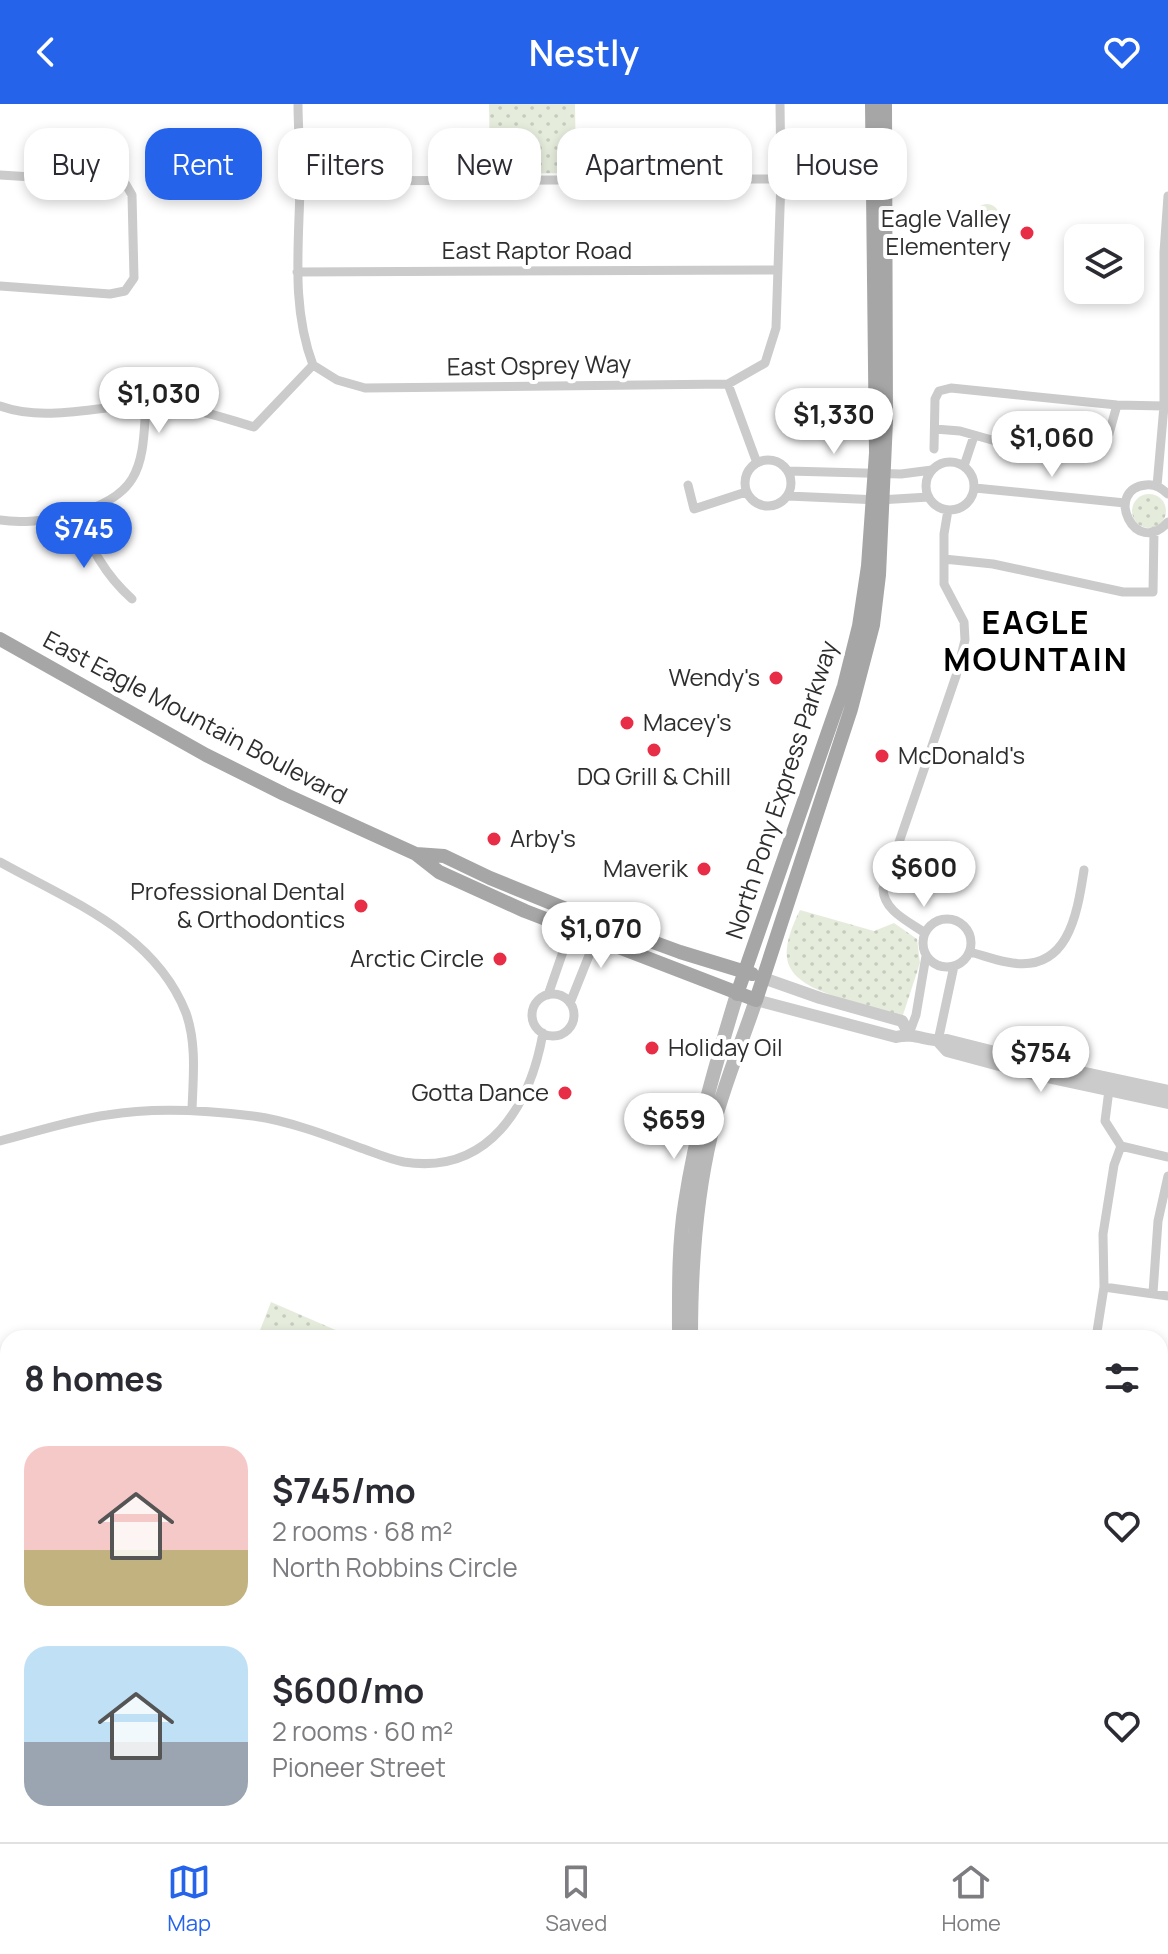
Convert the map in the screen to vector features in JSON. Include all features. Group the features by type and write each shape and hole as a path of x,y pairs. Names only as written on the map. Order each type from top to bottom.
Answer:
{"main road":[{"name":"North Pony Express Parkway","path":"872,104 880,474"},
{"name":"North Pony Express Parkway","path":"679,1330 685,1205 706,1099 744,972 844,686 859,626 880,474 885,104"},
{"name":"North Pony Express Parkway","path":"691,1330 691,1278 698,1200 719,1106 863,667 873,625 879,575 878,500"},
{"name":"East Eagle Mountain Boulevard","path":"0,639 206,755 416,854 439,872 485,894 584,938 756,1000"},
{"name":"East Eagle Mountain Boulevard","path":"416,854 444,856 503,884 593,920 763,978"}],"street":[{"path":"298,104 299,128"},
{"path":"780,104 780,128"},
{"path":"0,175 96,181 113,179 125,183 132,195 134,278 125,291 110,294 0,286"},
{"path":"412,181 768,179"},
{"path":"1157,486 1164,406 1164,252 1168,196"},
{"path":"0,406 40,415 146,405 180,406 254,427 313,365 301,326 297,272 300,200"},
{"path":"777,270 780,200"},
{"name":"East Raptor Road","path":"297,272 777,270"},
{"name":"East Osprey Way","path":"313,365 337,380 365,388 728,384 765,363 776,328 777,270"},
{"path":"728,384 757,463"},
{"path":"934,449 935,399 939,391 951,388 1117,405 1164,406"},
{"path":"0,520 12,522 76,513 118,496 132,479 140,462 146,405"},
{"path":"935,429 960,431 1006,444 1097,454 1105,448 1117,405"},
{"path":"964,466 974,436"},
{"path":"788,471 791,484 788,496 780,503 768,507 755,503 746,492 744,483 747,473 757,463 773,461 788,471 880,474 932,470 951,462 964,466 972,476 973,496 963,507 948,510 937,506 929,497 927,483 932,470"},
{"path":"688,485 694,509 746,492"},
{"path":"1168,494 1157,486 1140,486 1132,491 1125,503 1130,524 1143,531 1154,531 1168,522"},
{"path":"975,488 1125,503"},
{"path":"788,496 878,500 929,497"},
{"path":"925,933 890,908 883,898 883,889 965,640 964,622 944,584 948,510"},
{"path":"76,513 102,567 132,599"},
{"path":"944,559 993,564 1123,592 1153,592 1154,531"},
{"path":"0,862 116,927 139,944 158,965 186,1015 194,1054 192,1110"},
{"path":"970,952 1010,963 1036,963 1062,947 1077,914 1084,870"},
{"path":"954,919 960,906"},
{"path":"909,1034 916,1015 926,956 922,945 925,933 937,921 954,919 967,928 972,944 961,963 938,966 926,956"},
{"path":"548,995 566,943 584,938 593,920"},
{"path":"570,1003 590,953 584,938"},
{"path":"938,1041 954,966"},
{"name":"East Eagle Mountain Boulevard","path":"763,978 902,1021 909,1034"},
{"path":"548,995 561,996 570,1003 574,1016 567,1030 557,1035 543,1033 536,1027 532,1014 537,1001 548,995"},
{"name":"East Eagle Mountain Boulevard","path":"756,1000 896,1037 909,1034 947,1040 1168,1091"},
{"path":"0,1141 109,1114 192,1110 256,1116 404,1162 437,1162 468,1155 488,1142 514,1115 537,1065 543,1033"},
{"name":"East Eagle Mountain Boulevard","path":"938,1041 947,1051 1168,1103"},
{"path":"1109,1090 1105,1121 1121,1146 1168,1157"},
{"path":"1097,1330 1104,1287 1103,1234 1114,1165 1121,1146"},
{"path":"1153,1293 1158,1221 1168,1176"},
{"path":"1104,1287 1168,1296"}],"green space":[{"path":"489,104 575,104 575,128 557,128 557,173 541,173 541,128 489,128"},
{"path":"987,204 996,207 999,216 996,225 987,228 978,225 975,216 978,207"},
{"path":"1149,494 1161,499 1166,511 1161,523 1149,528 1137,523 1132,511 1137,499"},
{"path":"800,910 874,931 894,923 917,939 920,963 902,1018 824,992 798,978 787,958 787,945"},
{"path":"271,1302 336,1330 260,1330"}],"place":[{"name":"Eagle Valley Elementery","path":"1027,233"},
{"name":"Wendy's","path":"776,678"},
{"name":"Macey's","path":"627,723"},
{"name":"DQ Grill & Chill","path":"654,750"},
{"name":"McDonald's","path":"882,756"},
{"name":"Arby's","path":"494,839"},
{"name":"Maverik","path":"704,869"},
{"name":"Professional Dental & Orthodontics","path":"361,906"},
{"name":"Arctic Circle","path":"500,959"},
{"name":"Holiday Oil","path":"652,1048"},
{"name":"Gotta Dance","path":"565,1093"}],"district":[{"name":"EAGLE MOUNTAIN","path":"1036,642"}]}
